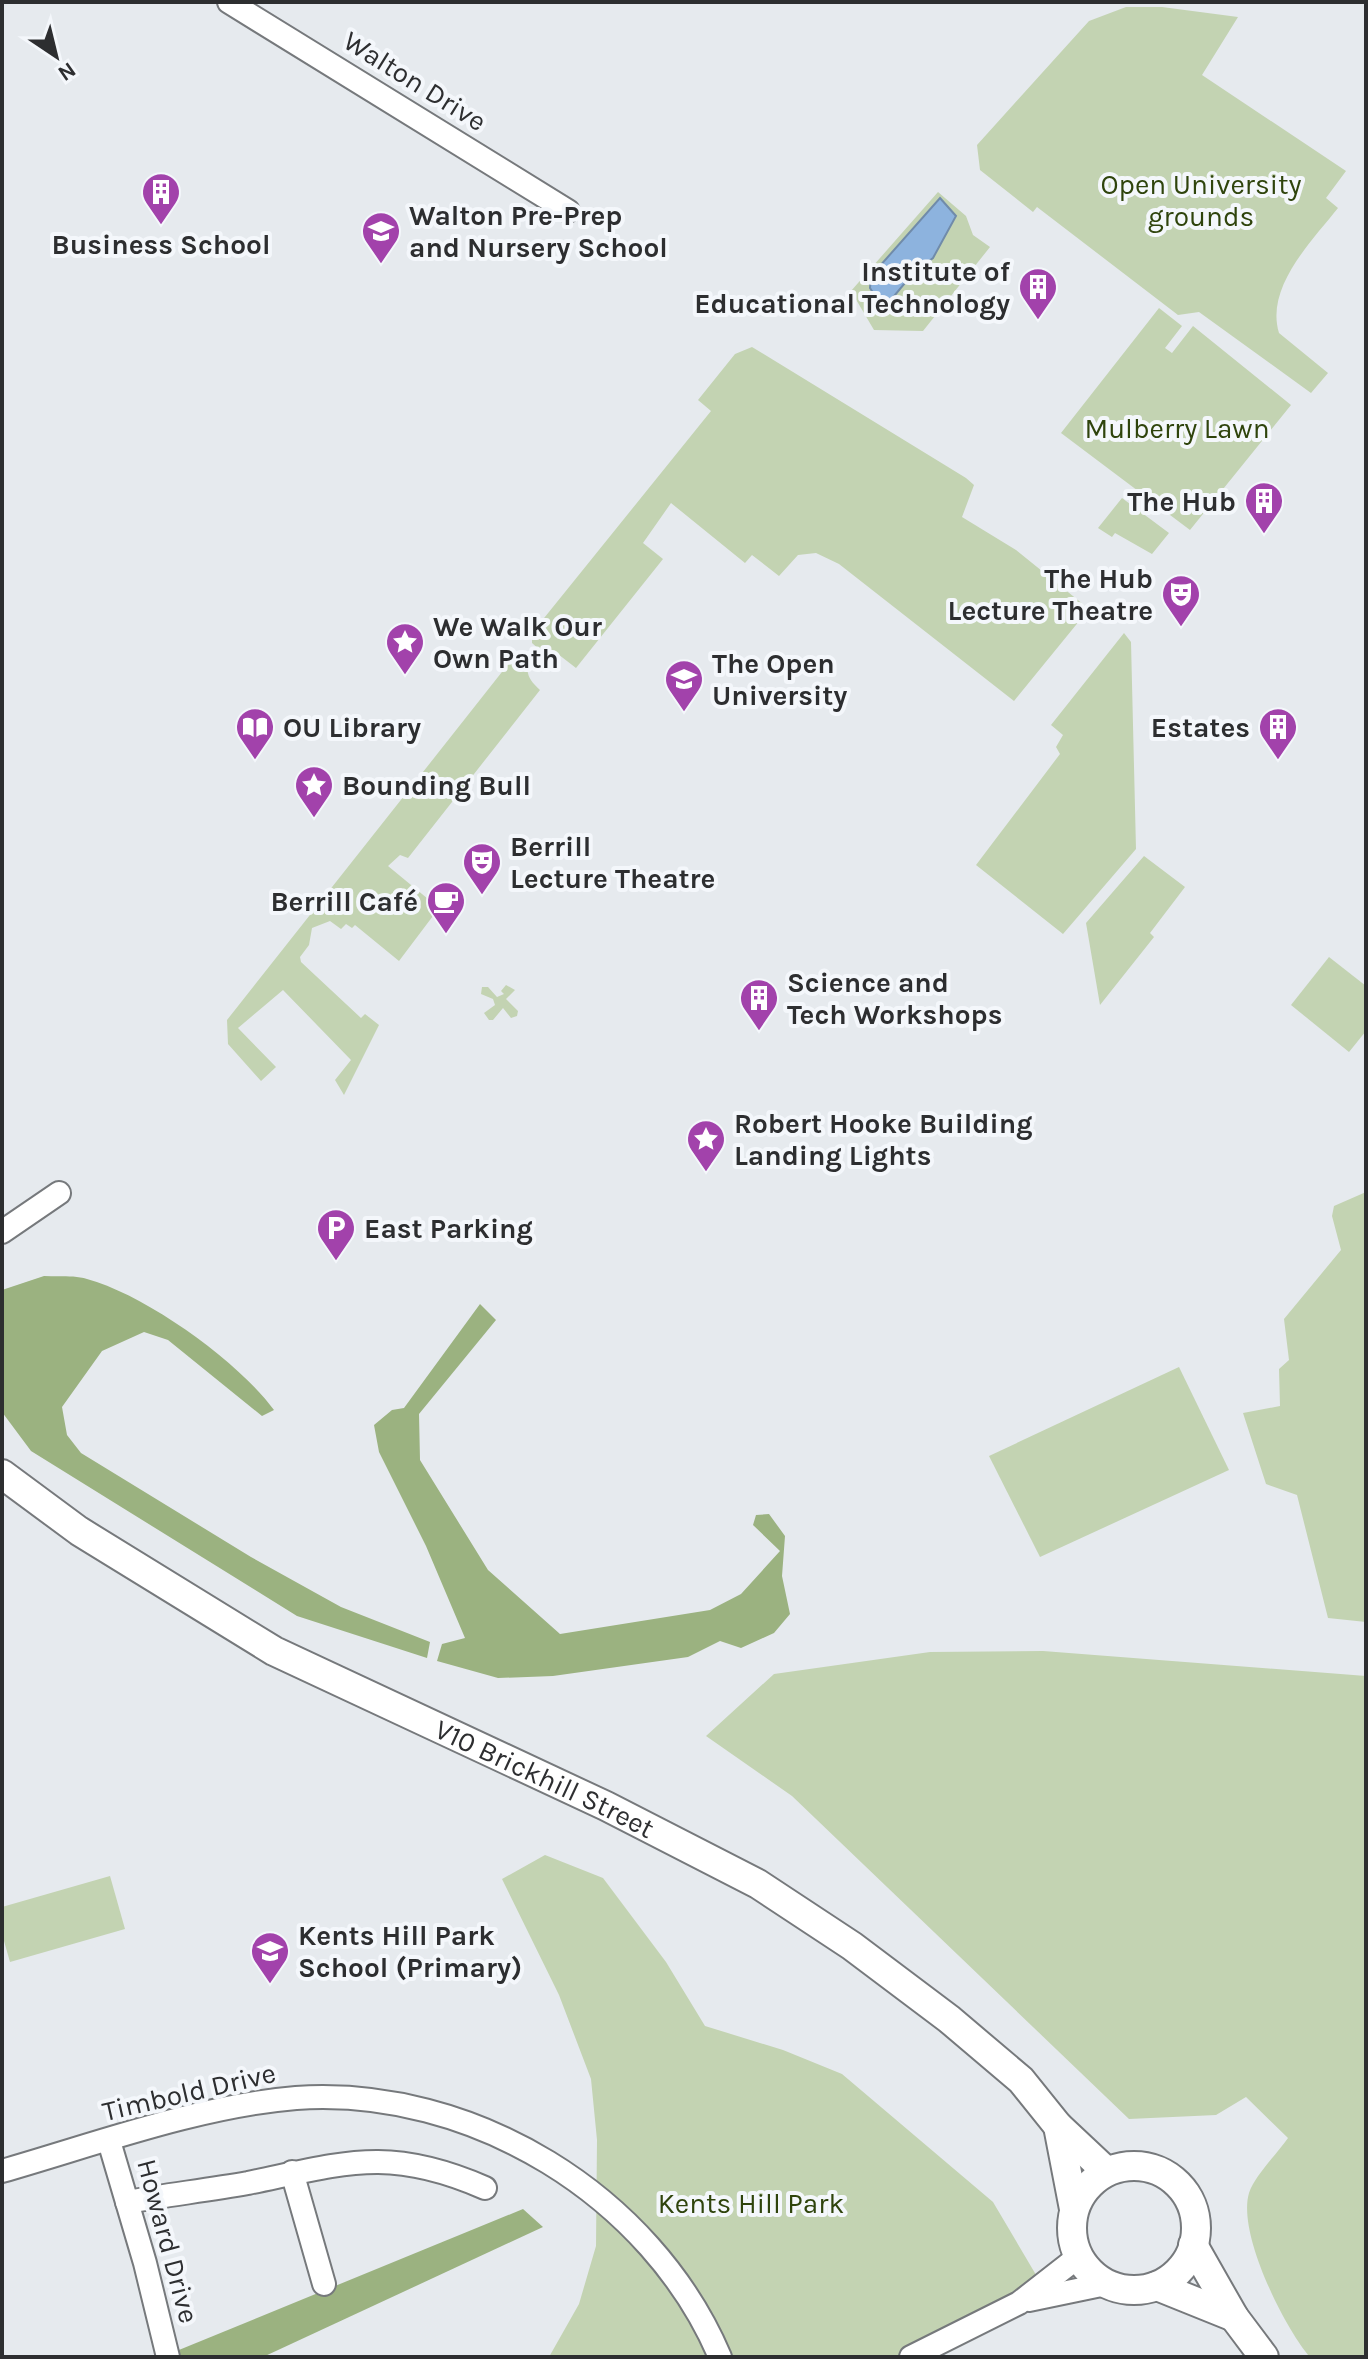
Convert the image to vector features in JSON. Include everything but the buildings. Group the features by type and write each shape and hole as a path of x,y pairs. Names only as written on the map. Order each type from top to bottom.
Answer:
{"street":[{"name":"Walton Drive","path":"229,2 568,211"},
{"path":"2,1232 59,1193"},
{"name":"V10 Brickhill Street","path":"2,1474 79,1531 274,1651 606,1806 758,1884 852,1946 1021,2080 1058,2126 1106,2171"},
{"name":"Timbold Drive","path":"2,2171 242,2105 298,2098 359,2099 424,2109 477,2128 551,2163 617,2213 641,2236 687,2295 720,2357"},
{"name":"V10 Brickhill Street","path":"1058,2126 1074,2209"},
{"name":"Howard Drive","path":"109,2141 168,2357"},
{"path":"127,2202 347,2162 395,2162 443,2170 485,2188"},
{"path":"1126,2166 1146,2167 1164,2173 1180,2186 1195,2216 1193,2245 1173,2276 1157,2286 1123,2289 1106,2284 1090,2273 1078,2257 1071,2225 1074,2209 1086,2187 1106,2171 1126,2166"},
{"path":"292,2172 324,2284"},
{"path":"1193,2245 1234,2317 1264,2357"},
{"path":"911,2357 1019,2303 1078,2257"},
{"path":"1019,2303 1106,2284"},
{"path":"1157,2286 1234,2317"}],"green space":[{"name":"Open University grounds","path":"1126,7 1162,7 1238,17 1202,75 1346,171 1326,198 1338,208 1294,266 1285,282 1276,316 1279,333 1328,373 1311,393 1199,312 1178,315 1037,207 1033,212 980,170 977,145 1089,21"},
{"path":"938,192 966,216 973,235 990,247 923,331 874,330 851,291"},
{"name":"Mulberry Lawn","path":"1159,308 1182,326 1165,348 1172,353 1193,326 1291,405 1190,530 1061,433"},
{"path":"752,347 966,478 974,485 962,517 1016,550 1089,609 1014,701 839,564 816,553 798,555 779,576 752,555 745,563 671,503 643,543 663,559 576,668 554,651 542,652 532,643 532,633 711,411 698,400 735,354"},
{"path":"1122,498 1169,533 1152,554 1115,533 1112,537 1098,528"},
{"path":"1124,633 1131,642 1136,849 1063,934 976,865 1060,754 1056,747 1063,735 1051,725"},
{"path":"517,653 529,653 532,657 528,675 540,690 408,858 400,855 388,866 439,908 399,961 355,925 352,928 346,924 341,929 330,921 312,928 309,945 300,957 301,962 361,1018 365,1014 379,1025 344,1095 335,1080 351,1060 283,990 238,1028 276,1067 261,1081 228,1044 227,1020"},
{"path":"1144,856 1185,887 1150,933 1154,937 1100,1005 1086,923"},
{"path":"1329,957 1366,986 1366,1031 1349,1052 1291,1005"},
{"path":"506,985 515,990 506,999 518,1011 517,1016 511,1018 503,1008 493,1020 489,1020 484,1013 495,1005 493,999 481,994 482,987 488,987 497,997 504,994 501,991"},
{"path":"1366,1192 1366,1622 1328,1618 1297,1495 1266,1484 1243,1413 1280,1406 1279,1369 1289,1360 1284,1319 1341,1250 1332,1216 1334,1206"},
{"path":"44,1276 87,1279 136,1299 215,1351 274,1410 262,1416 168,1340 144,1332 102,1351 62,1407 67,1435 81,1453 251,1557 341,1607 430,1642 427,1658 297,1616 31,1451 2,1412 2,1290"},
{"path":"480,1304 496,1320 419,1414 420,1460 488,1570 560,1634 710,1610 741,1594 780,1551 753,1525 756,1515 769,1514 785,1536 782,1576 790,1614 774,1633 741,1648 720,1641 688,1657 553,1676 498,1678 437,1661 442,1644 465,1638 426,1546 379,1452 374,1425 392,1410 404,1408"},
{"path":"1179,1367 1229,1470 1040,1557 989,1456"},
{"path":"1043,1651 1366,1676 1366,2357 1310,2357 1288,2324 1265,2279 1250,2231 1247,2210 1249,2193 1288,2138 1246,2097 1216,2115 1129,2119 792,1796 706,1736 774,1674 930,1652"},
{"name":"Kents Hill Park","path":"545,1855 603,1878 666,1962 705,2026 783,2050 842,2074 993,2202 1042,2285 911,2357 549,2357 579,2304 596,2246 597,2140 591,2079 559,1995 502,1879"},
{"path":"110,1876 125,1929 10,1962 2,1934 2,1907"},
{"path":"523,2209 543,2227 263,2357 176,2357 174,2352"}],"water":[{"path":"940,198 956,216 933,258 914,272 890,301 879,302 870,288 871,276"}],"place":[{"name":"Business School","path":"161,226"},
{"name":"Walton Pre-Prep and Nursery School","path":"381,265"},
{"name":"Institute of Educational Technology","path":"1038,321"},
{"name":"The Hub","path":"1264,535"},
{"name":"The Hub Lecture Theatre","path":"1181,628"},
{"name":"We Walk Our Own Path","path":"405,676"},
{"name":"The Open University","path":"684,713"},
{"name":"OU Library","path":"255,761"},
{"name":"Estates","path":"1278,761"},
{"name":"Bounding Bull","path":"314,819"},
{"name":"Berrill Lecture Theatre","path":"482,896"},
{"name":"Berrill Café","path":"446,935"},
{"name":"Science and Tech Workshops","path":"759,1032"},
{"name":"Robert Hooke Building Landing Lights","path":"706,1173"},
{"name":"East Parking","path":"336,1262"},
{"name":"Kents Hill Park School (Primary)","path":"270,1985"}]}
